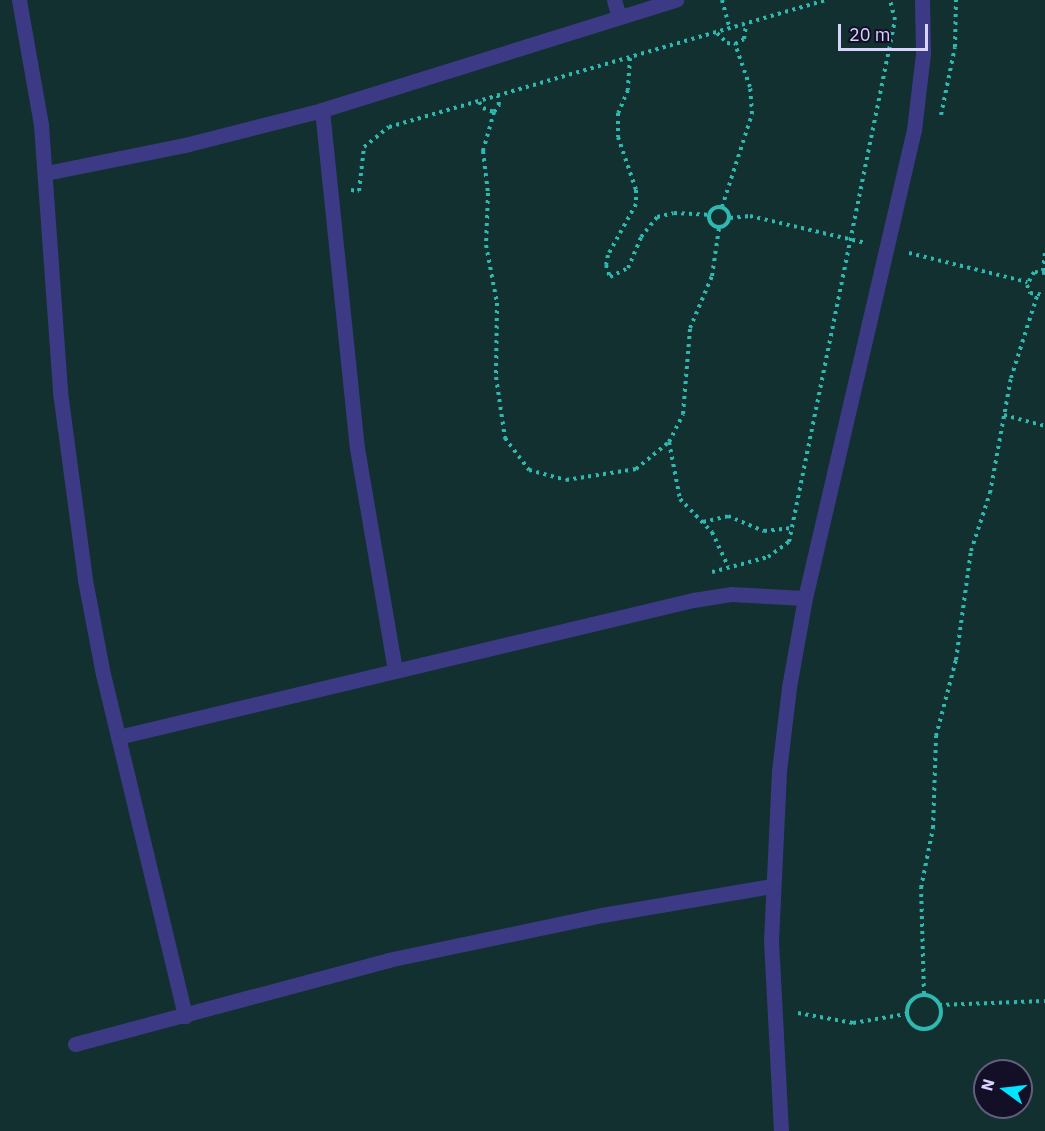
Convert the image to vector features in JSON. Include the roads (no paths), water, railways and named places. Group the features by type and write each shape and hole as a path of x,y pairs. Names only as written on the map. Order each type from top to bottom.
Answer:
{"street":[{"path":"19,0 35,77 46,173 54,325 71,487 85,580 118,736 185,1016"},
{"path":"615,0 619,16"},
{"path":"46,173 185,145 322,110 673,0"},
{"path":"781,1131 772,886 779,771 805,598 914,130 923,52 922,0"},
{"path":"322,110 332,189 343,336 356,436 395,670"},
{"path":"118,736 693,600 731,594 805,598"},
{"path":"75,1044 388,960 602,915 772,886"}]}
